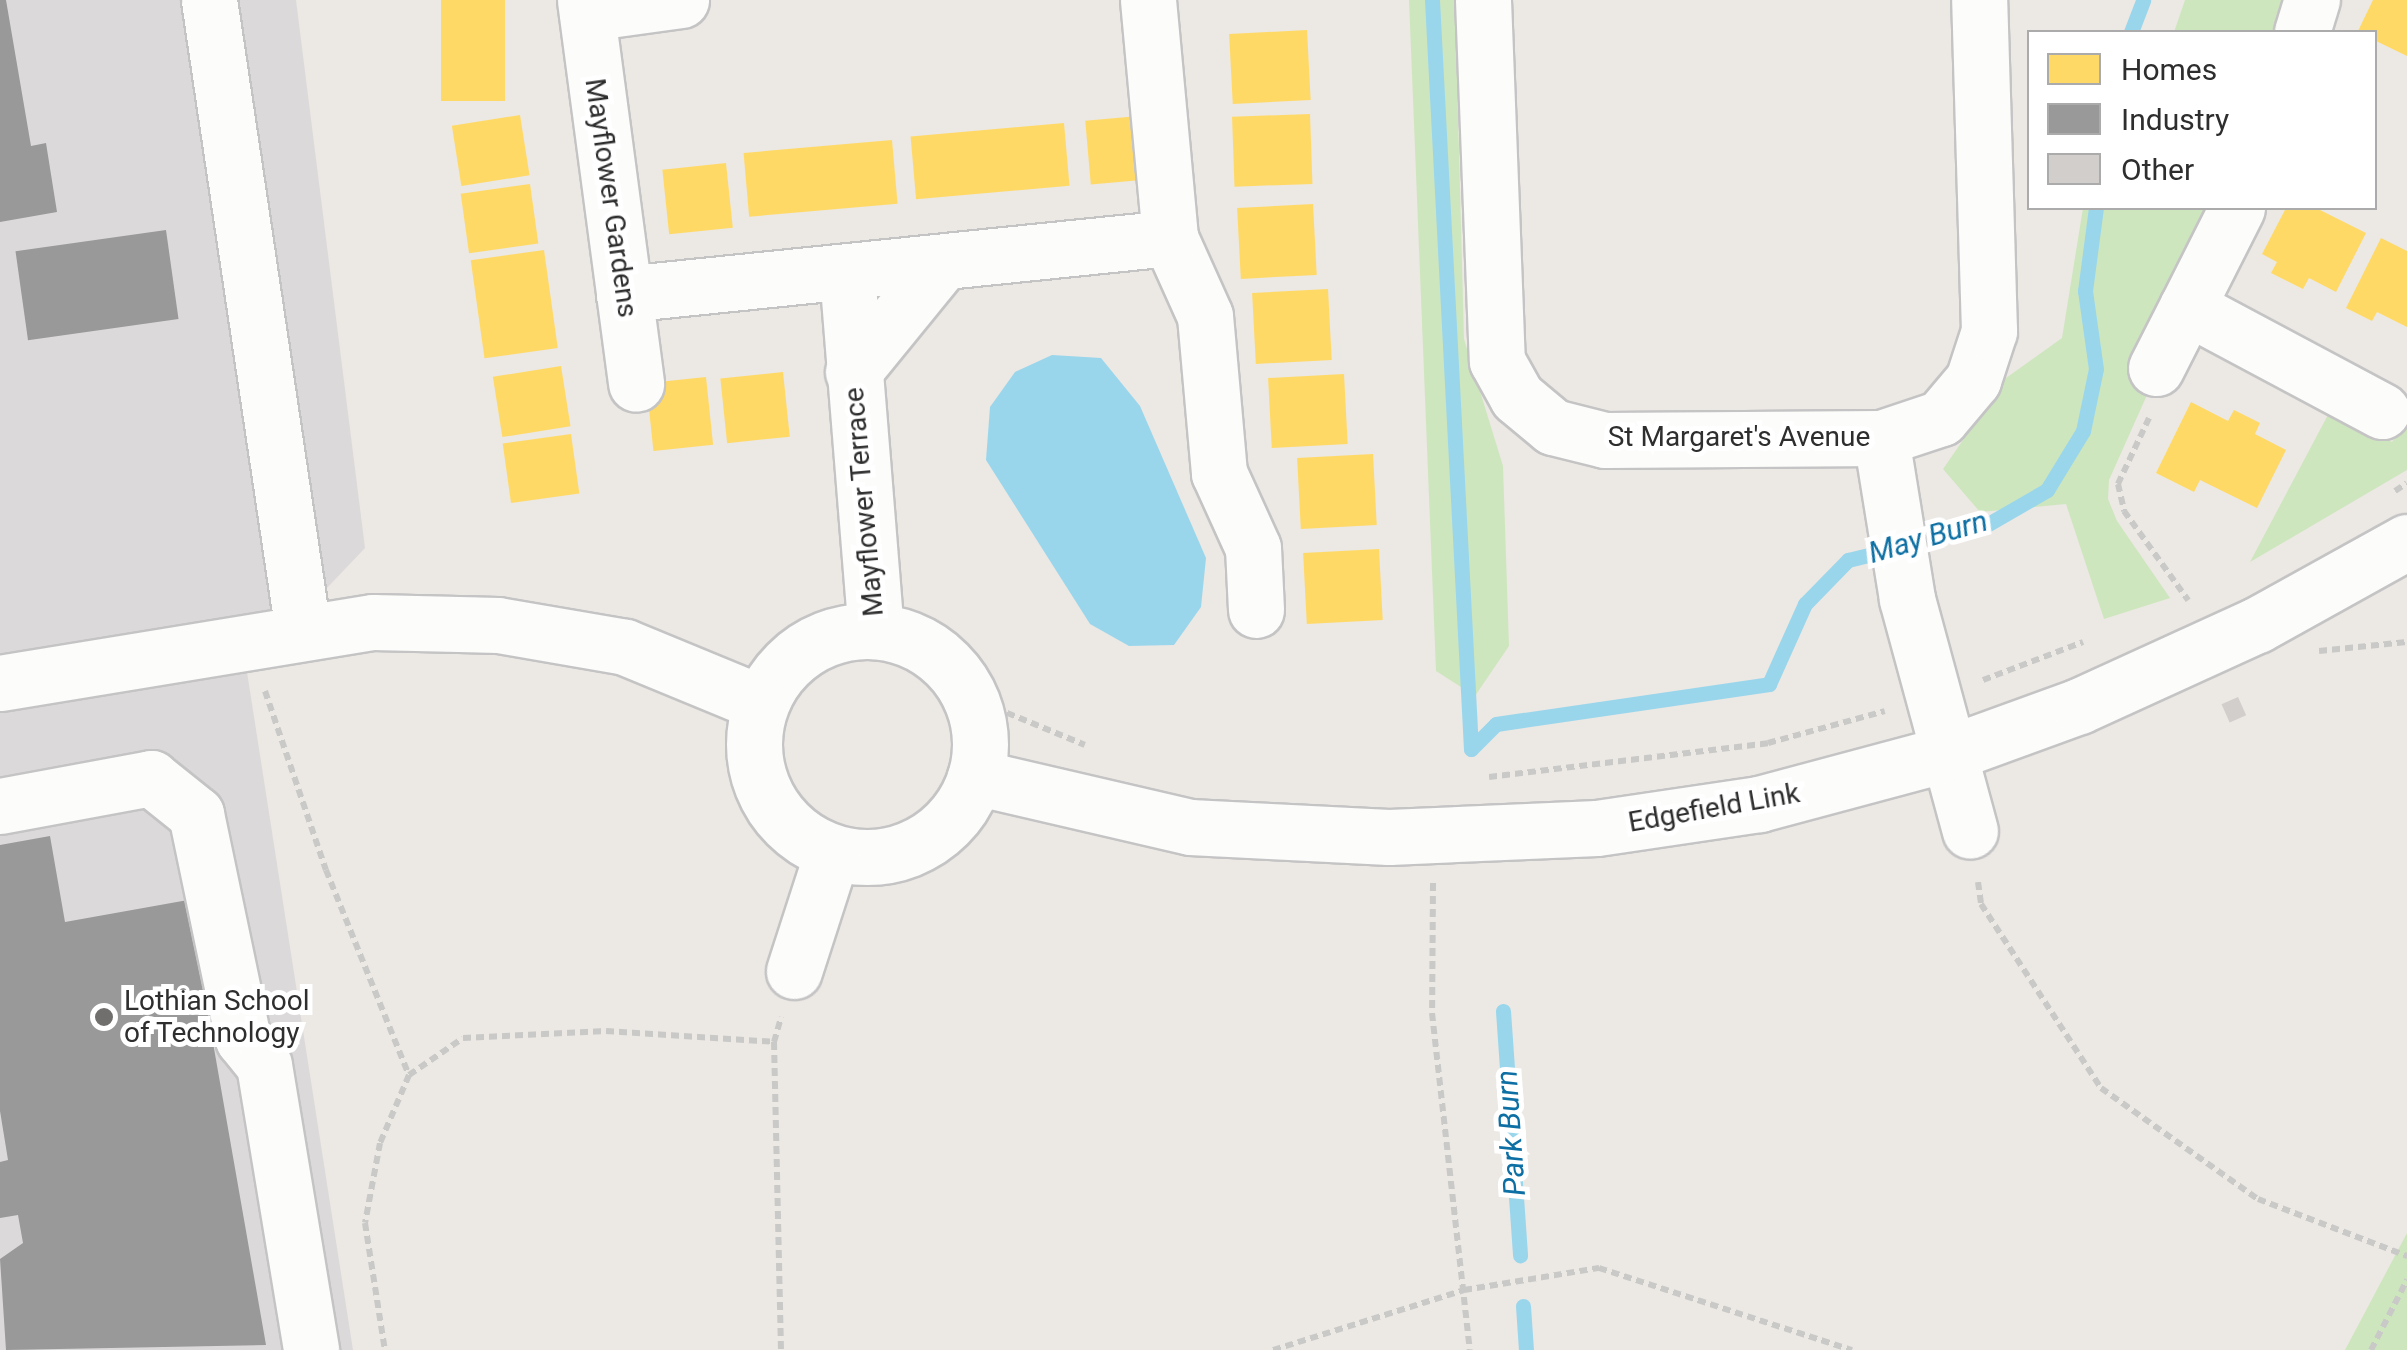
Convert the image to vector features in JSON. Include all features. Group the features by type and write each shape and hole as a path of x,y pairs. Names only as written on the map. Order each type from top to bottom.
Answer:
{"street":[{"path":"209,0 303,631"},
{"name":"Mayflower Gardens","path":"636,384 586,7 681,0"},
{"path":"1148,0 1170,238 1206,316 1220,473 1253,548 1256,610"},
{"name":"St Margaret's Avenue","path":"1483,0 1496,361 1517,397 1553,428 1604,440 1881,438 1942,418 1973,380 1989,331 1979,0"},
{"path":"2303,30 2312,0"},
{"path":"2156,368 2236,210"},
{"path":"624,294 1170,238"},
{"name":"Mayflower Terrace","path":"853,372 942,263"},
{"name":"Mayflower Terrace","path":"847,273 876,631"},
{"path":"2187,307 2382,411"},
{"path":"1881,438 1907,599 1970,831"},
{"name":"Edgefield Link","path":"975,778 1190,827 1434,837 1597,828 1759,804 1950,754 2172,666 2394,521"},
{"path":"0,683 372,622 498,625 625,647 761,703"},
{"path":"876,631 932,652 970,698 979,738 975,778 960,810 918,844 867,858 832,853 798,836 773,809 758,776 753,739 761,703 780,672 807,648 840,634 876,631"},
{"path":"0,806 150,778 196,814 243,1038 264,1065 311,1350"},
{"path":"794,971 832,853"}],"path":[{"path":"2156,368 2158,400 2118,484 2124,511 2188,600"},
{"path":"2394,521 2407,483"},
{"path":"2172,606 2204,593"},
{"path":"248,640 326,870 408,1075"},
{"path":"1474,778 1768,743 1933,698 2088,640"},
{"path":"970,698 1099,751"},
{"path":"1970,831 1981,904 2101,1088 2258,1199 2407,1256"},
{"path":"1434,837 1432,1013 1470,1350"},
{"path":"781,1350 774,1042 794,971"},
{"path":"385,1350 365,1223 380,1143 408,1075 463,1038 606,1031 774,1042"},
{"path":"1273,1350 1464,1290 1599,1268 1852,1350"},
{"path":"2372,1350 2407,1280"}],"shaded area":[{"path":"0,0 296,0 365,548 247,672 353,1350 0,1350"}],"green space":[{"path":"1409,0 1455,0 1464,339 1503,466 1509,646 1475,696 1436,671"},
{"path":"2185,0 2291,0 2281,30 2175,30"},
{"path":"2083,210 2213,210 2133,359 2147,395 2109,480 2108,499 2117,521 2170,598 2104,619 2066,504 1980,512 1943,469 2006,378 2062,338"},
{"path":"2330,411 2392,442 2407,417 2407,470 2250,562"},
{"path":"2407,1233 2407,1350 2345,1350"}],"water":[{"path":"1052,355 1101,358 1140,406 1206,558 1201,607 1174,645 1129,646 1090,624 986,460 990,407 1015,372"}],"building: Homes":[{"path":"441,0 505,0 505,101 441,101"},
{"path":"2373,0 2407,0 2407,56 2377,41 2377,30 2358,30"},
{"path":"1307,30 1311,100 1233,104 1229,34"},
{"path":"1310,114 1312,184 1234,187 1232,117"},
{"path":"520,115 530,175 461,186 452,126"},
{"path":"1150,115 1156,179 1091,184 1085,121"},
{"path":"1064,123 1069,186 916,199 911,136"},
{"path":"892,140 898,204 749,217 744,153"},
{"path":"726,163 733,228 669,234 662,170"},
{"path":"530,184 538,243 469,253 461,194"},
{"path":"1313,204 1317,275 1241,279 1237,208"},
{"path":"2285,210 2320,210 2366,233 2336,292 2309,278 2303,289 2271,273 2277,262 2262,254"},
{"path":"2381,238 2407,251 2407,327 2377,312 2372,321 2346,308"},
{"path":"544,250 558,348 484,358 471,260"},
{"path":"1328,289 1332,360 1256,364 1252,293"},
{"path":"561,366 571,426 502,437 493,377"},
{"path":"783,372 790,437 727,443 720,379"},
{"path":"1344,374 1348,444 1272,448 1268,378"},
{"path":"706,377 713,445 653,451 646,383"},
{"path":"2191,402 2228,421 2234,410 2260,423 2255,434 2286,450 2257,508 2200,480 2194,492 2156,473"},
{"path":"571,434 579,493 511,503 503,444"},
{"path":"1373,454 1377,525 1301,529 1297,458"},
{"path":"1379,549 1383,620 1307,624 1303,553"}],"building: Industry":[{"path":"0,0 6,0 31,146 46,143 57,212 0,222"},
{"path":"166,230 179,319 28,340 15,251"},
{"name":"Lothian School of Technology","path":"50,836 65,922 188,900 266,1345 6,1350 0,1259 23,1243 18,1215 0,1218 0,1162 8,1160 0,1111 0,845"}],"building: Other":[{"path":"2238,697 2246,715 2230,723 2222,704"}],"waterway":[{"path":"1432,0 1471,749"},
{"name":"May Burn","path":"2132,30 2143,0"},
{"name":"May Burn","path":"1471,749 1496,724 1769,684 1805,604 1848,560 1983,527 2047,490 2083,431 2096,369 2085,291 2096,210"},
{"name":"Park Burn","path":"1503,1011 1520,1255"},
{"name":"Park Burn","path":"1523,1306 1526,1350"}],"place":[{"name":"Lothian School of Technology","path":"104,1017"}]}
